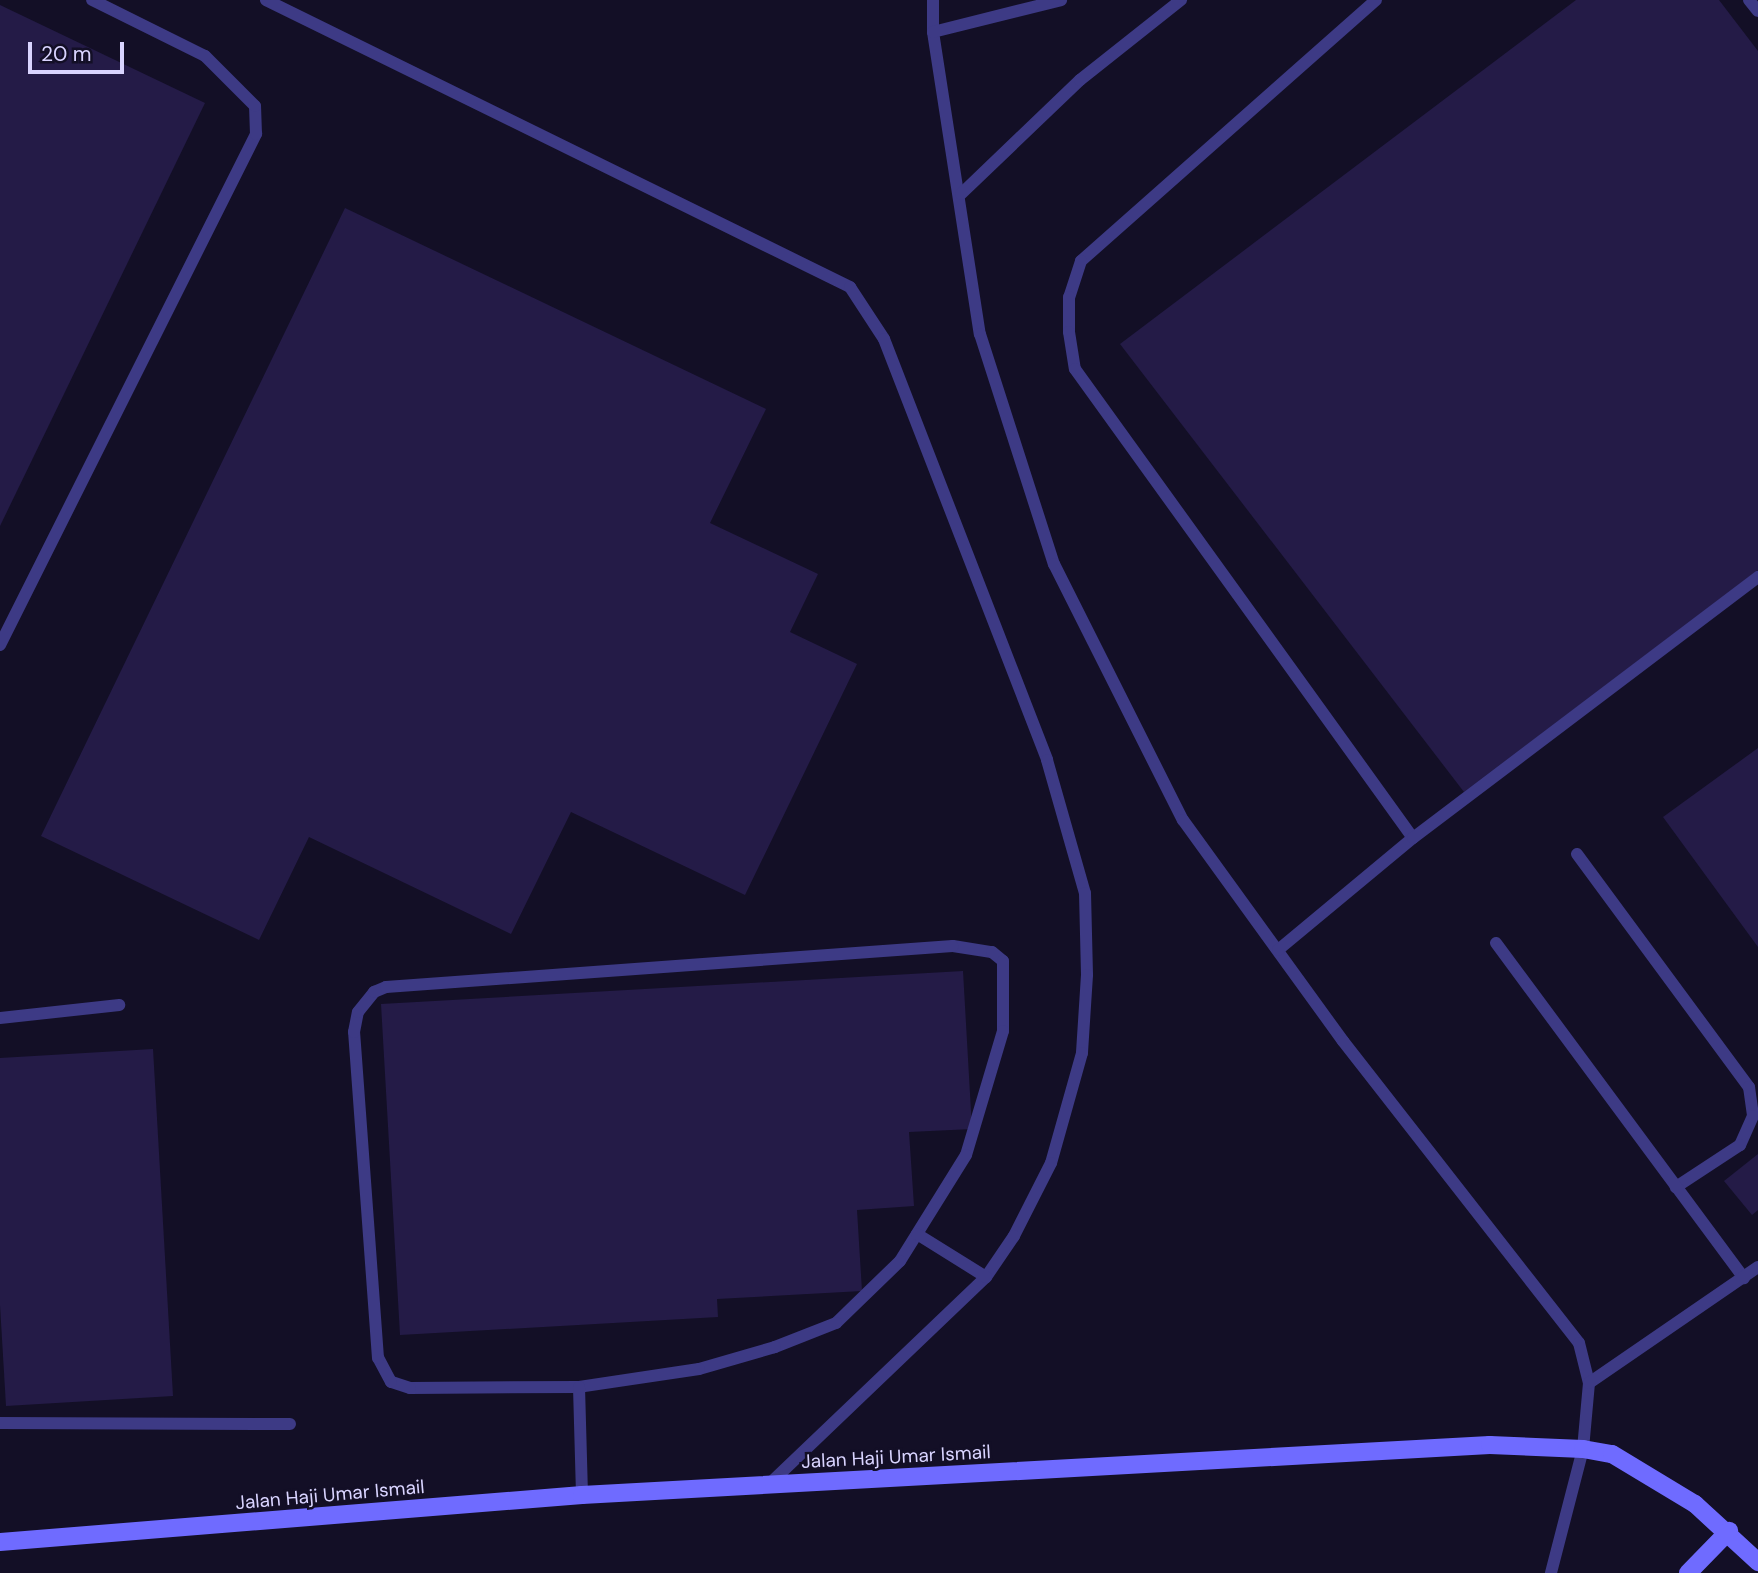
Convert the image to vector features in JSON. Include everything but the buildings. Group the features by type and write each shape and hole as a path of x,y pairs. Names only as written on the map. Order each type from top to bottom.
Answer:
{"main road":[{"name":"Jalan Haji Umar Ismail","path":"0,1542 582,1496 1490,1446 1583,1449 1612,1454 1654,1476 1729,1531 1758,1562"},
{"path":"1688,1573 1729,1531"}],"lane":[{"path":"0,645 256,134 255,106 205,56 92,0"},
{"path":"266,0 850,288 884,339 1047,760 1085,893 1082,1052 1051,1163 1014,1236 986,1277 768,1485"},
{"path":"933,0 933,32 961,194 980,334 1054,564 1183,820 1343,1041 1578,1343 1589,1383 1583,1449 1551,1573"},
{"path":"933,32 1061,0"},
{"path":"961,194 1080,80 1181,0"},
{"path":"1376,0 1081,261 1069,296 1069,332 1074,369 1413,838"},
{"path":"1749,0 1758,11"},
{"path":"1278,950 1413,838 1758,577"},
{"path":"1577,854 1749,1087 1753,1116 1741,1145 1676,1187"},
{"path":"1496,943 1744,1278"},
{"path":"953,946 992,952 1003,961 1003,1031 966,1155 917,1234 900,1261 836,1323 775,1348 699,1369 579,1387 410,1388 391,1382 378,1358 354,1032 358,1012 374,992 386,987 953,946"},
{"path":"0,1018 119,1005"},
{"path":"917,1234 986,1277"},
{"path":"1589,1383 1758,1267"},
{"path":"579,1387 582,1496"},
{"path":"0,1423 290,1424"}]}
